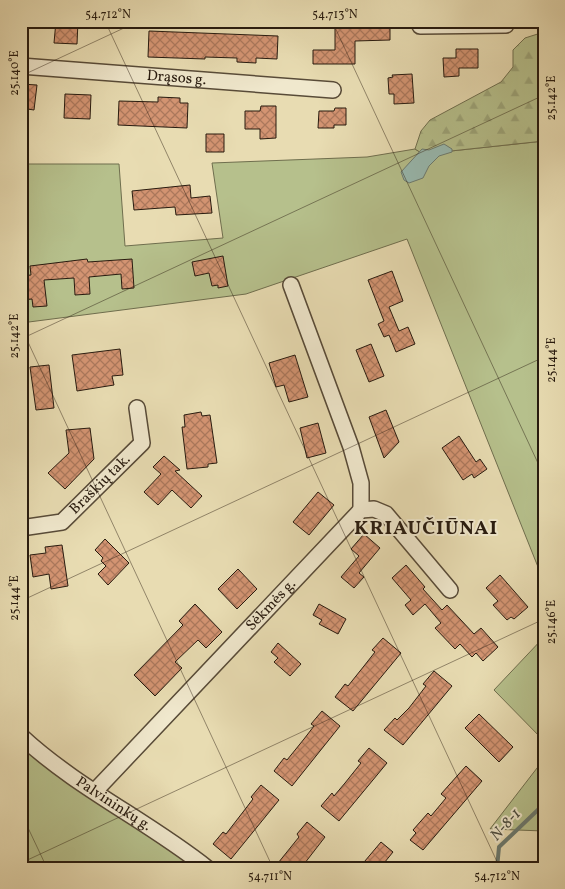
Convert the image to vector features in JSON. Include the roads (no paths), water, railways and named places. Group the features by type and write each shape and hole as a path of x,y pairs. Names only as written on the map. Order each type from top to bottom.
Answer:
{"street":[{"path":"420,26 506,25 506,21"},
{"name":"Drąsos g.","path":"21,66 333,90"},
{"path":"291,285 351,447 361,483 361,510 374,509 386,514 450,590"},
{"name":"Braškių tak.","path":"21,528 62,522 142,443 137,408"},
{"name":"Sėkmės g.","path":"95,791 361,510"},
{"name":"Palvininkų g.","path":"21,736 63,771 180,846 208,868"}],"water":[{"path":"444,144 452,149 452,152 439,156 429,166 423,178 409,183 404,180 401,172 422,149 429,150"}],"waterway":[{"name":"N-8-1","path":"497,868 499,847 544,804"}],"district":[{"name":"KRIAUČIŪNAI","path":"426,529"}]}
